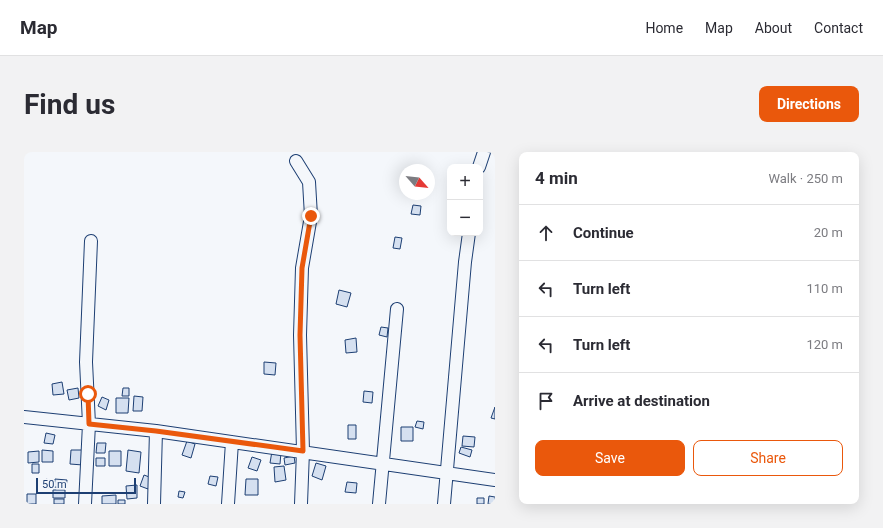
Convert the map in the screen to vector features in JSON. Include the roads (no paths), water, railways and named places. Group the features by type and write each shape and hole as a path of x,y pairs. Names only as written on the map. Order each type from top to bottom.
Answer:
{"street":[{"path":"480,164 484,152"},
{"path":"296,161 309,182 311,216 302,268 300,335 303,451 301,504"},
{"path":"444,504 469,236"},
{"path":"84,504 89,424 86,362 91,241"},
{"path":"379,504 397,309"},
{"path":"24,417 156,431 303,451 495,480"},
{"path":"154,504 156,431"},
{"path":"228,504 232,442"}]}
